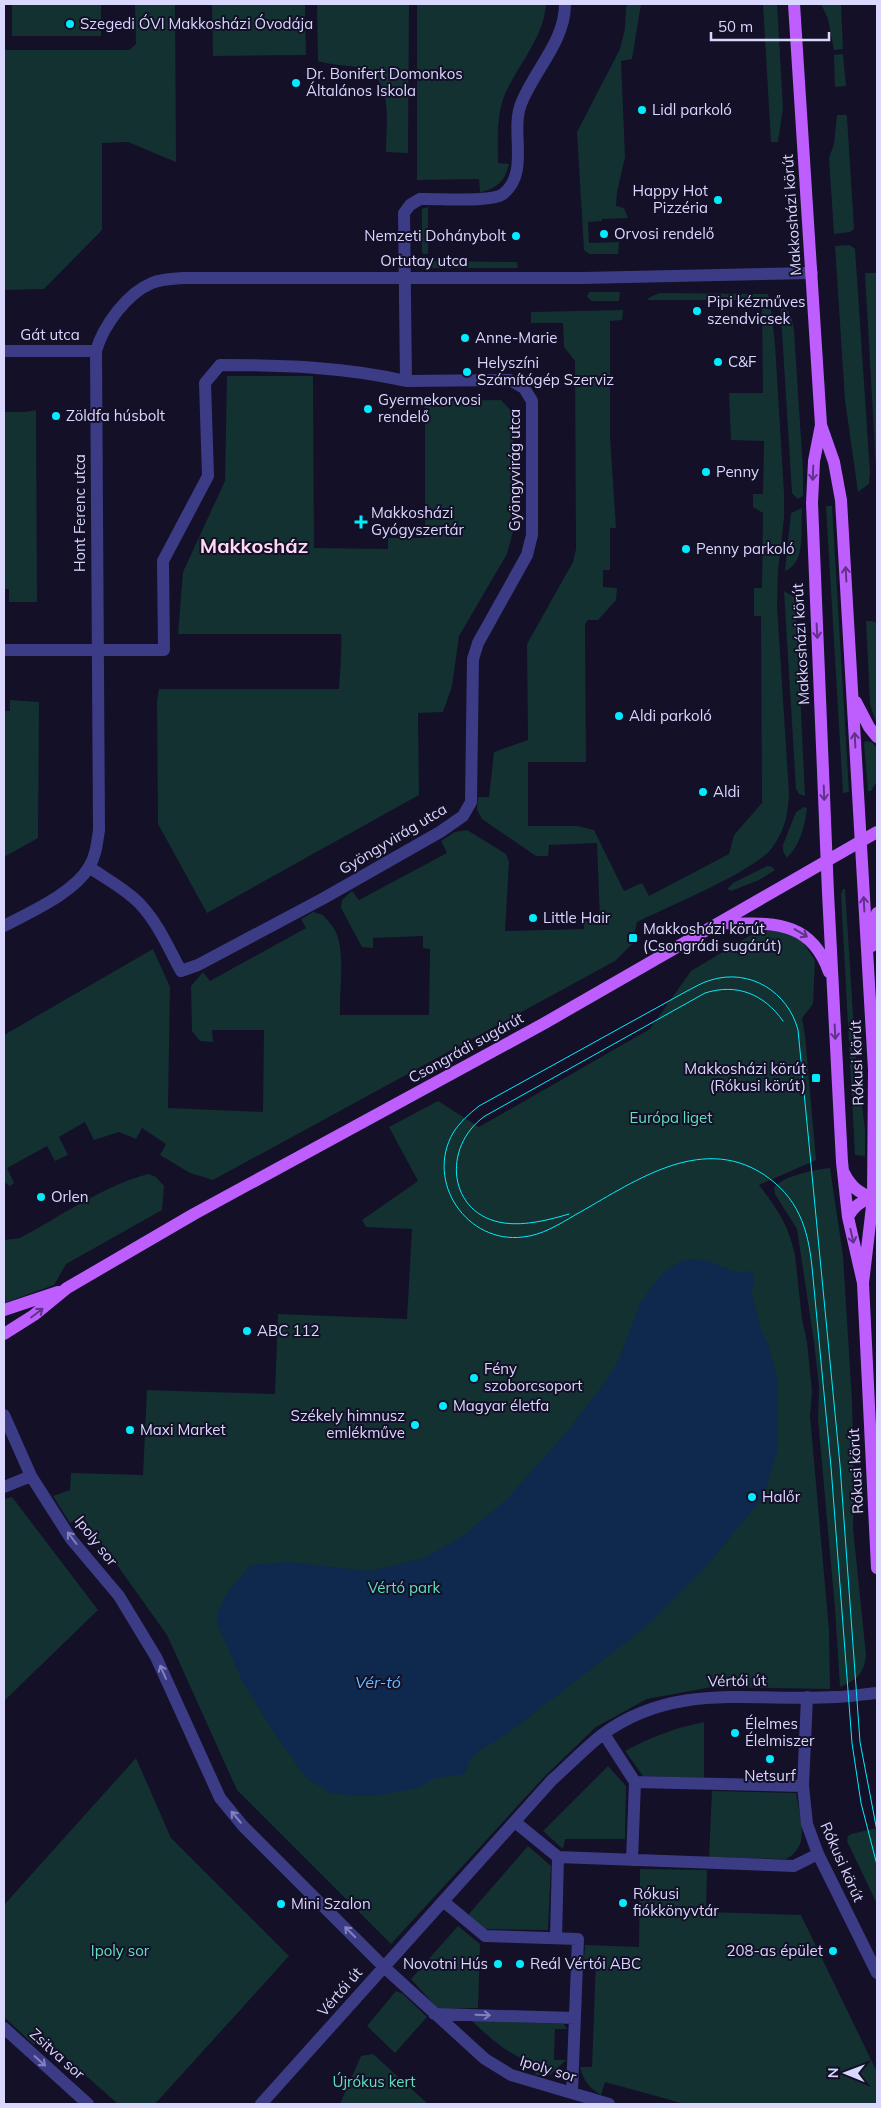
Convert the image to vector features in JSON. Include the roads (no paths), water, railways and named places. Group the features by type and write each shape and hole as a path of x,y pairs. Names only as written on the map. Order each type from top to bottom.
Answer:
{"main road":[{"name":"Makkosházi körút","path":"794,4 820,425 814,461 812,502 826,861"},
{"name":"Makkosházi körút","path":"820,425 834,462 841,500 861,841"},
{"path":"852,693 862,716 877,737"},
{"name":"Csongrádi sugárút","path":"4,1334 34,1315 68,1288 194,1214 543,1024 877,832"},
{"name":"Rókusi körút","path":"861,841 874,1070 875,1198 863,1283"},
{"name":"Rókusi körút","path":"826,861 843,1170 848,1217 863,1283 877,1568"},
{"path":"868,970 877,913"},
{"path":"719,923 775,925 795,929 813,941 819,950 833,984"},
{"path":"843,1170 849,1184 860,1193 875,1198"},
{"path":"848,1217 854,1207 862,1201 875,1198"},
{"name":"Csongrádi sugárút","path":"4,1310 68,1288"}],"street":[{"path":"4,650 164,650 163,561 208,476 205,383 220,365 303,366 359,372 406,381 404,213 410,205 420,198 494,198 510,188 515,180 517,122 520,104 563,26 565,4"},
{"name":"Ortutay utca","path":"95,376 96,351 100,336 117,312 136,292 152,283 183,278 583,278 812,273"},
{"name":"Gát utca","path":"4,351 96,351"},
{"name":"Hont Ferenc utca","path":"4,926 56,897 78,881 89,868 96,851 99,830 95,376"},
{"name":"Gyöngyvirág utca","path":"89,868 123,889 140,904 154,922 181,971 198,965 324,898 440,832 464,816 471,802 473,658 478,643 527,555 532,535 532,400 524,388 510,380 406,381"},
{"name":"Ipoly sor","path":"4,1415 31,1476 72,1538 126,1606 156,1657 220,1798 244,1826 384,1967 485,2059 511,2075 609,2104"},
{"path":"4,1487 31,1476"},
{"name":"Vértói út","path":"262,2104 552,1780 604,1734 656,1707 688,1700 721,1696 835,1697 877,1693"},
{"name":"Rókusi körút","path":"807,1697 803,1786 807,1824 818,1854 877,1973"},
{"path":"604,1734 634,1782 632,1860"},
{"path":"634,1782 803,1786"},
{"path":"515,1822 558,1857 794,1866 818,1854"},
{"path":"556,1938 558,1857"},
{"path":"444,1901 485,1936 578,1939 572,2092"},
{"path":"434,2014 575,2018"},
{"name":"Zsitva sor","path":"4,2028 88,2104"}],"water":[{"name":"Vér-tó","path":"692,1259 708,1261 736,1272 749,1271 754,1275 752,1293 761,1330 768,1344 778,1381 777,1453 763,1497 706,1567 647,1626 511,1731 481,1750 470,1759 465,1774 435,1778 418,1788 375,1796 352,1796 331,1793 306,1778 273,1731 243,1683 217,1623 218,1611 227,1593 251,1565 287,1562 370,1571 424,1558 463,1536 506,1500 565,1434 606,1381 618,1361 640,1304 650,1289 663,1273 681,1261"}],"tram line":[{"path":"877,1831 860,1742 840,1465 798,1030 786,1004 776,994 765,986 753,981 740,977 726,977 696,986 479,1106 465,1118 453,1133 446,1152 444,1171 448,1189 457,1206 469,1220 484,1231 503,1237 523,1237 543,1232 642,1178 690,1161 714,1159 739,1163 763,1174 775,1183 793,1203 808,1239 812,1267 831,1467 852,1743 861,1803 877,1865"},
{"path":"569,1214 537,1222 512,1224 485,1217 471,1207 462,1194 457,1178 457,1161 462,1145 471,1129 485,1116 705,993 728,989 749,993 767,1004 783,1021"}],"place":[{"name":"Szegedi ÓVI Makkosházi Óvodája","path":"70,24"},
{"name":"Dr. Bonifert Domonkos Általános Iskola","path":"296,83"},
{"name":"Lidl parkoló","path":"642,110"},
{"name":"Happy Hot Pizzéria","path":"718,200"},
{"name":"Orvosi rendelő","path":"604,234"},
{"name":"Nemzeti Dohánybolt","path":"516,236"},
{"name":"Pipi kézműves szendvicsek","path":"697,311"},
{"name":"Anne-Marie","path":"465,338"},
{"name":"C&F","path":"718,362"},
{"name":"Helyszíni Számítógép Szerviz","path":"467,372"},
{"name":"Gyermekorvosi rendelő","path":"368,409"},
{"name":"Zöldfa húsbolt","path":"56,416"},
{"name":"Penny","path":"706,472"},
{"name":"Makkosházi Gyógyszertár","path":"361,522"},
{"name":"Penny parkoló","path":"686,549"},
{"name":"Aldi parkoló","path":"619,716"},
{"name":"Aldi","path":"703,792"},
{"name":"Little Hair","path":"533,918"},
{"name":"Makkosházi körút (Csongrádi sugárút)","path":"633,938"},
{"name":"Makkosházi körút (Rókusi körút)","path":"816,1078"},
{"name":"Orlen","path":"41,1197"},
{"name":"ABC 112","path":"247,1331"},
{"name":"Fény szoborcsoport","path":"474,1378"},
{"name":"Magyar életfa","path":"443,1406"},
{"name":"Székely himnusz emlékműve","path":"415,1425"},
{"name":"Maxi Market","path":"130,1430"},
{"name":"Halőr","path":"752,1497"},
{"name":"Élelmes Élelmiszer","path":"735,1733"},
{"name":"Netsurf","path":"770,1759"},
{"name":"Rókusi fiókkönyvtár","path":"623,1903"},
{"name":"Mini Szalon","path":"281,1904"},
{"name":"208-as épület","path":"833,1951"},
{"name":"Novotni Hús","path":"498,1964"},
{"name":"Reál Vértói ABC","path":"520,1964"}],"district":[{"name":"Makkosház","path":"254,546"}],"park label":[{"name":"Európa liget","path":"671,1118"},
{"name":"Vértó park","path":"404,1588"},
{"name":"Újrókus kert","path":"374,2082"}]}
